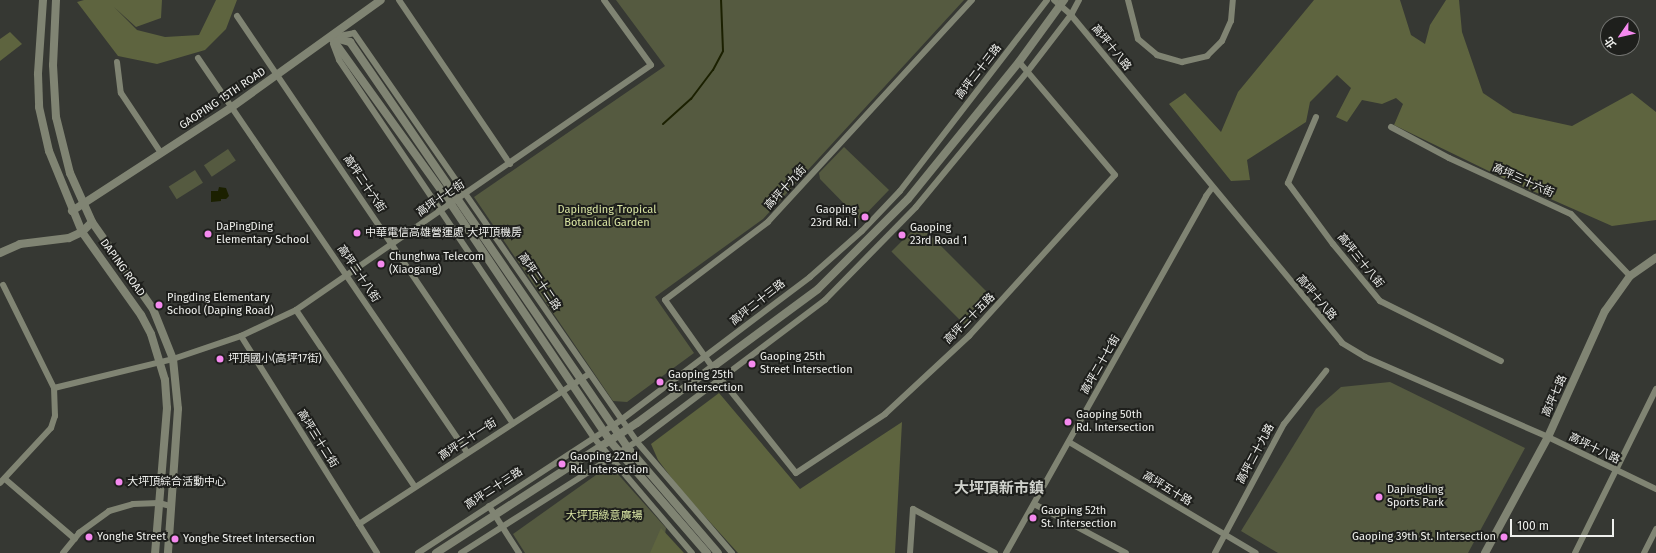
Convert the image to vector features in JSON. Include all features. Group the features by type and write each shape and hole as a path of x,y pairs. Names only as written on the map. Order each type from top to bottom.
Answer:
{"street":[{"name":"DAPING ROAD","path":"43,0 38,74 39,107 49,150 72,211 82,232 141,314 160,361 167,408 155,553"},
{"name":"DAPING ROAD","path":"56,0 53,65 56,117 70,172 92,222 153,309 173,359 178,409 170,506 168,553"},
{"name":"GAOPING 15TH ROAD","path":"72,211 279,75 381,0"},
{"path":"399,0 510,164"},
{"name":"高坪十七街","path":"54,388 173,359 241,336 296,310 455,202 651,65 604,0"},
{"name":"高坪十九街","path":"721,379 665,300 768,222 972,0"},
{"name":"高坪二十三路","path":"418,553 621,420 706,358 810,277 862,231 900,191 1047,0"},
{"name":"高坪十八路","path":"1054,0 1062,3 1212,188 1342,343 1365,357 1548,438 1656,489"},
{"path":"461,553 637,442 825,300 916,207 1028,71 1071,15 1079,0"},
{"path":"1128,0 1138,39 1157,55 1182,62 1208,56 1222,41 1231,21 1233,0"},
{"name":"高坪二十三路","path":"436,553 628,430 818,289 870,239 908,199 1019,62 1062,3"},
{"name":"高坪二十六街","path":"237,16 279,75 513,423"},
{"name":"高坪二十二路","path":"331,37 354,33 628,430 732,553"},
{"path":"331,37 455,202"},
{"path":"331,37 350,42 455,202 578,382 628,448 718,553"},
{"path":"331,37 339,60 594,438 692,553"},
{"name":"高坪二十八街","path":"198,58 467,452"},
{"path":"117,62 121,93 161,153"},
{"name":"高坪二十五路","path":"721,379 796,473 885,414 969,336 1115,175 1019,62"},
{"name":"高坪三十八街","path":"1316,117 1288,183 1333,244 1380,301 1501,361"},
{"name":"高坪三十六街","path":"1391,128 1448,158 1571,214 1630,276"},
{"name":"高坪二十七街","path":"1006,553 1206,196 1212,188"},
{"path":"0,253 20,244 69,238 82,232 92,222"},
{"name":"高坪七路","path":"1485,553 1548,438 1605,311 1630,276 1656,258"},
{"path":"0,483 51,428 55,416 54,388 3,284"},
{"path":"296,310 415,487"},
{"name":"高坪三十二街","path":"241,336 377,553"},
{"name":"高坪二十九路","path":"1215,553 1284,424 1326,371"},
{"name":"高坪二十一街","path":"359,524 467,452 564,392 589,374"},
{"path":"578,382 603,432 707,553"},
{"path":"1575,553 1656,389"},
{"name":"高坪五十路","path":"1069,442 1256,553"},
{"path":"5,479 75,539"},
{"path":"63,553 94,521 109,511 133,504 159,503 170,506"},
{"path":"1034,504 1126,553"},
{"path":"488,506 519,553"},
{"path":"910,553 913,509 995,553"},
{"path":"1644,553 1656,529"}],"green space":[{"name":"Dapingding Tropical Botanical Garden","path":"616,0 964,0 763,219 655,297 694,353 627,402 613,401 474,197 665,66"},
{"path":"844,147 889,190 860,220 820,179 819,173"},
{"path":"228,149 236,161 212,177 204,165"},
{"path":"195,170 203,183 177,199 169,186"},
{"path":"919,224 993,298 965,325 891,252"},
{"name":"Dapingding Sports Park","path":"1390,382 1525,448 1468,553 1278,553 1241,531 1316,409 1341,387"},
{"name":"大坪頂綠意廣場","path":"603,470 616,472 666,528 662,553 525,553 513,534"}],"shaded area":[{"path":"84,0 162,0 161,18 136,27 114,7 137,30 165,37 199,35 216,0 237,0 226,29 205,50 157,64 118,56 77,2"},
{"path":"1314,0 1400,0 1411,35 1425,44 1430,25 1446,0 1459,0 1462,32 1483,93 1513,113 1572,126 1632,93 1656,112 1656,220 1612,226 1501,177 1394,125 1403,104 1396,98 1382,104 1362,100 1347,122 1336,117 1351,88 1337,75 1310,102 1306,122 1247,160 1250,180 1231,181 1169,104 1185,93 1221,132 1238,92"},
{"path":"10,32 22,44 0,61 0,39"},
{"path":"219,187 226,188 229,196 226,199 221,199 221,201 211,202 211,191 218,191"},
{"path":"719,393 800,489 902,422 895,553 738,553 680,489 658,460 651,444"},
{"path":"661,528 684,553 650,553"}],"waterway":[{"path":"663,124 691,99 713,70 723,51 721,0"}],"place":[{"name":"Gaoping 23rd Rd. I","path":"865,217"},
{"name":"中華電信高雄營運處 大坪頂機房","path":"357,233"},
{"name":"DaPingDing Elementary School","path":"208,234"},
{"name":"Gaoping 23rd Road 1","path":"902,235"},
{"name":"Chunghwa Telecom (Xiaogang)","path":"381,264"},
{"name":"Pingding Elementary School (Daping Road)","path":"159,305"},
{"name":"坪頂國小(高坪17街)","path":"220,359"},
{"name":"Gaoping 25th Street Intersection","path":"752,364"},
{"name":"Gaoping 25th St. Intersection","path":"660,382"},
{"name":"Gaoping 50th Rd. Intersection","path":"1068,422"},
{"name":"Gaoping 22nd Rd. Intersection","path":"562,464"},
{"name":"大坪頂綜合活動中心","path":"119,482"},
{"name":"Dapingding Sports Park","path":"1379,497"},
{"name":"Gaoping 52th St. Intersection","path":"1033,518"},
{"name":"Yonghe Street","path":"89,537"},
{"name":"Gaoping 39th St. Intersection","path":"1504,537"},
{"name":"Yonghe Street Intersection","path":"175,539"}],"district":[{"name":"大坪頂新市鎮","path":"999,489"}]}
